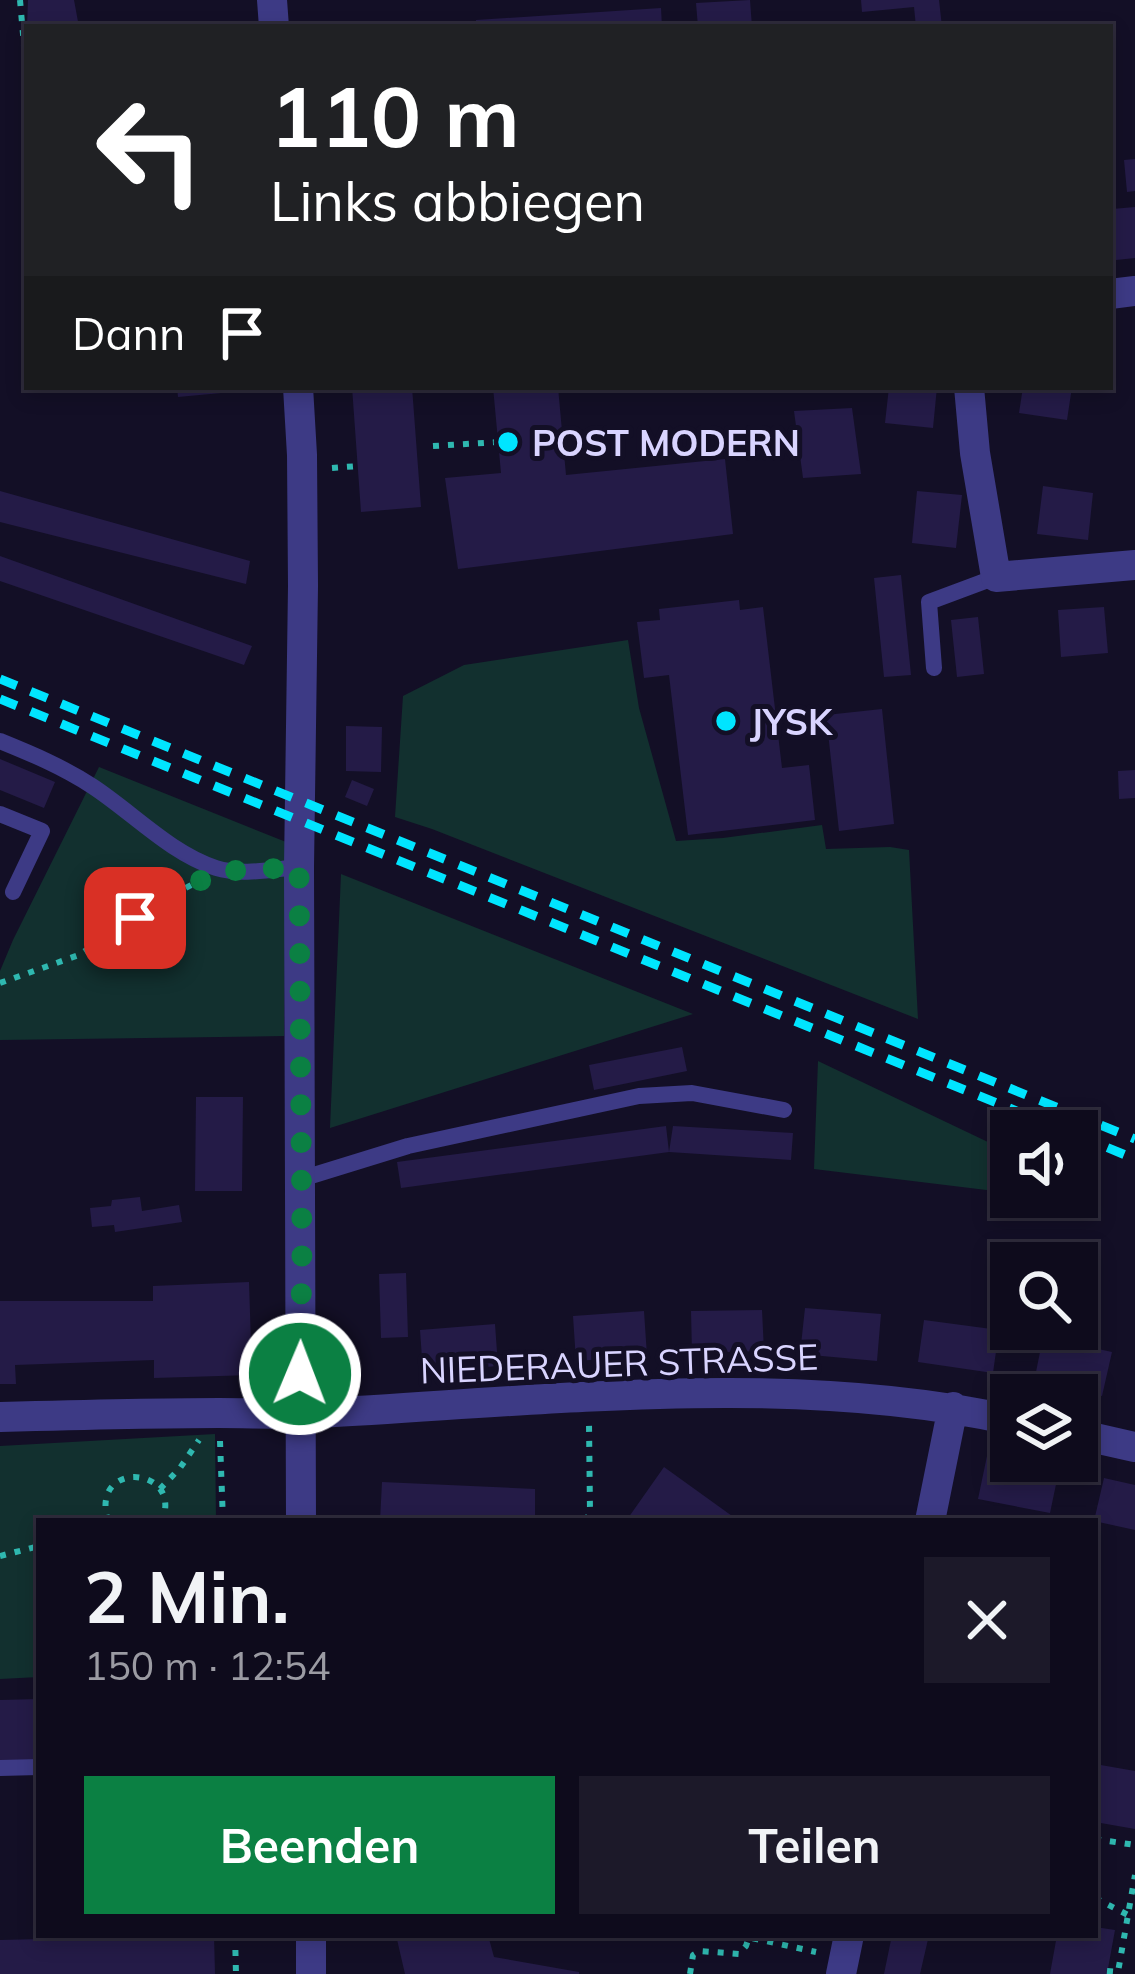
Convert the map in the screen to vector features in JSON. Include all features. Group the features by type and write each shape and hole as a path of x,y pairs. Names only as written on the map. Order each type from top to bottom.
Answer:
{"street":[{"path":"298,390 304,586 299,866 301,1518"},
{"path":"969,390 997,577 1135,565"},
{"name":"NIEDERAUER STRASSE","path":"0,1418 299,1414 774,1392 953,1407 990,1415"},
{"path":"931,1518 953,1407"},
{"path":"1098,1439 1135,1447"},
{"path":"311,1938 311,1974"}],"lane":[{"path":"934,668 929,602 997,577"},
{"path":"0,742 53,763 93,786 184,853 219,870 299,866"},
{"path":"0,814 42,832 13,892"},
{"path":"302,1179 408,1145 639,1096 692,1093 784,1110"},
{"path":"0,1768 36,1767"}],"path":[{"path":"20,0 24,46"},
{"path":"433,446 499,442"},
{"path":"323,469 358,466"},
{"path":"0,983 79,955 219,870"},
{"path":"586,1398 587,1518"},
{"path":"160,1489 218,1413"},
{"path":"218,1413 223,1518"},
{"path":"106,1518 107,1493 126,1477 143,1477 160,1489 166,1502 162,1518"},
{"path":"0,1556 36,1547"},
{"path":"1098,1839 1135,1845"},
{"path":"1107,1971 1118,1972 1135,1875"},
{"path":"1098,1900 1128,1915"},
{"path":"235,1938 236,1974"},
{"path":"690,1974 693,1955 700,1951 739,1954 749,1938"},
{"path":"776,1939 845,1956"}],"green space":[{"path":"628,640 639,708 676,841 822,825 826,849 909,850 918,1019 395,817 403,696 464,665"},
{"path":"99,767 286,842 284,1036 0,1040 0,971"},
{"path":"341,874 693,1014 330,1128"},
{"path":"818,1061 990,1143 990,1190 814,1169"},
{"path":"215,1434 216,1518 36,1518 36,1677 0,1679 0,1446"}],"building":[{"path":"28,0 74,0 78,24 27,24"},
{"path":"750,0 752,24 698,24 696,3"},
{"path":"861,0 939,0 942,24 916,24 914,7 862,12"},
{"path":"661,8 662,24 476,24 476,20"},
{"path":"1135,159 1135,191 1127,192 1124,160"},
{"path":"1135,207 1135,258 1116,260 1113,209"},
{"path":"177,390 232,390 232,392 178,397"},
{"path":"352,390 412,390 421,507 361,512"},
{"path":"493,390 558,390 566,475 725,459 733,534 458,569 445,478 501,473"},
{"path":"889,390 937,390 933,428 885,423"},
{"path":"1023,390 1072,390 1067,420 1019,413"},
{"path":"852,408 861,474 803,478 794,411"},
{"path":"1043,486 1093,493 1088,540 1037,534"},
{"path":"0,491 250,561 246,584 0,522"},
{"path":"917,491 962,495 956,548 912,543"},
{"path":"0,556 252,646 244,665 0,581"},
{"path":"901,575 911,675 884,677 874,578"},
{"name":"JYSK","path":"739,600 740,610 763,607 782,768 809,765 815,820 688,835 669,675 644,678 637,622 660,620 659,609"},
{"path":"1104,607 1108,653 1061,657 1058,610"},
{"path":"978,617 984,674 957,677 951,620"},
{"path":"882,709 894,824 839,831 826,715"},
{"path":"346,726 382,727 381,772 346,771"},
{"path":"0,759 55,782 44,808 0,790"},
{"path":"1135,770 1135,798 1119,799 1118,771"},
{"path":"352,780 374,789 367,806 345,797"},
{"path":"682,1047 687,1071 594,1090 589,1065"},
{"path":"196,1097 243,1097 242,1191 195,1191"},
{"path":"666,1126 669,1152 401,1188 397,1162"},
{"path":"673,1126 793,1133 791,1160 669,1152"},
{"path":"140,1197 142,1211 179,1205 182,1222 115,1232 114,1225 92,1227 90,1208"},
{"path":"406,1273 408,1337 381,1338 379,1274"},
{"path":"249,1282 252,1375 154,1378 154,1360 15,1365 16,1384 0,1384 0,1301 153,1301 153,1286"},
{"path":"805,1308 881,1314 877,1361 800,1354"},
{"path":"762,1310 764,1351 692,1353 691,1311"},
{"path":"644,1311 647,1356 576,1361 573,1316"},
{"path":"924,1320 990,1329 990,1350 996,1350 993,1373 918,1362"},
{"path":"495,1324 498,1366 423,1372 420,1330"},
{"path":"1040,1350 1112,1352 1102,1396 1098,1395 1098,1374 1036,1374"},
{"path":"987,1456 990,1482 1056,1482 1050,1513 978,1499"},
{"path":"664,1467 735,1518 628,1518"},
{"path":"1104,1478 1135,1485 1135,1530 1095,1518"},
{"path":"382,1482 535,1489 535,1518 380,1518"},
{"path":"36,1699 36,1760 0,1761 0,1700"},
{"path":"1098,1765 1135,1771 1135,1829 1098,1823"},
{"path":"1098,1927 1115,1930 1107,1974 1050,1974 1056,1938 1098,1938"},
{"path":"214,1938 215,1974 0,1974 0,1940"},
{"path":"397,1938 489,1938 494,1957 579,1972 579,1974 405,1974"},
{"path":"891,1938 928,1938 920,1974 884,1974"}],"railway":[{"path":"0,679 1135,1139"},
{"path":"0,699 1014,1110"},
{"path":"1098,1144 1135,1159"}],"place":[{"name":"POST MODERN","path":"508,442"},
{"name":"JYSK","path":"726,721"}],"route":[{"path":"135,918 219,870 299,866 300,1374"}]}
